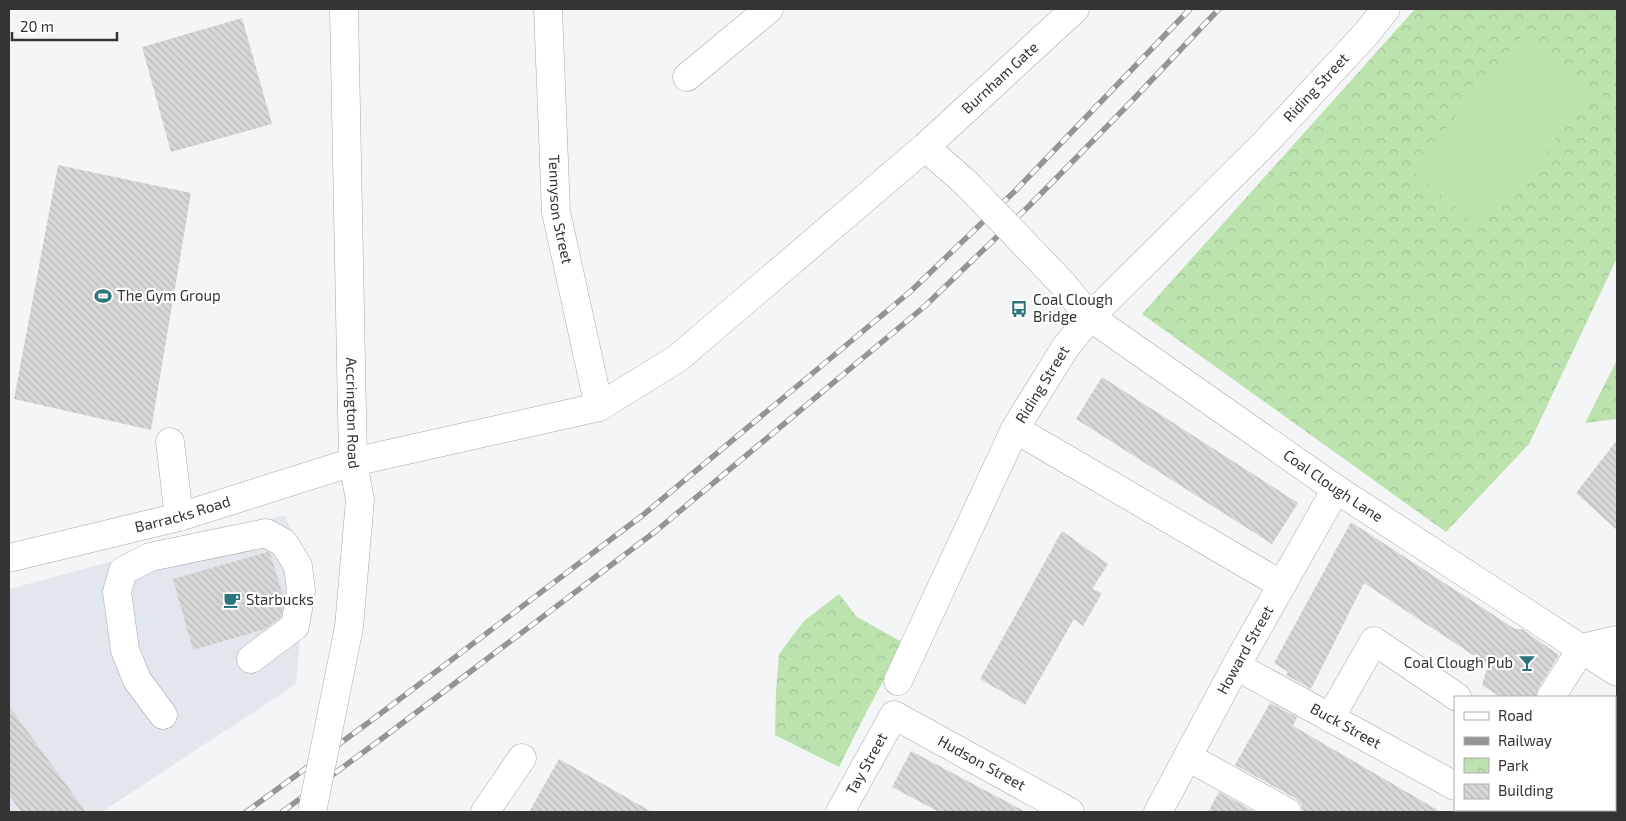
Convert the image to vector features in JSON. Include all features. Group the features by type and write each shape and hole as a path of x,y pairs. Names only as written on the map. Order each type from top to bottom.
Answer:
{"street":[{"name":"Accrington Road","path":"312,812 349,627 360,500 353,462 344,9"},
{"name":"Tennyson Street","path":"548,9 556,212 598,407"},
{"path":"687,77 769,9"},
{"name":"Burnham Gate","path":"598,407 678,358 926,147 1074,9"},
{"name":"Riding Street","path":"898,681 1015,428 1065,348 1090,317 1264,144 1365,35 1386,9"},
{"name":"Coal Clough Lane","path":"926,147 966,183 1062,283 1090,317 1336,489 1617,672"},
{"name":"Barracks Road","path":"9,558 179,517 353,462 598,407"},
{"path":"1015,428 1282,585"},
{"path":"170,442 179,517"},
{"name":"Howard Street","path":"1158,812 1236,666 1336,489"},
{"path":"163,715 137,680 125,650 117,592 122,571 150,557 266,533 284,543 298,566 301,591 296,626 251,659"},
{"path":"1552,696 1582,648 1617,640"},
{"path":"1330,718 1374,641 1456,696"},
{"name":"Buck Street","path":"1236,666 1454,785"},
{"name":"Tay Street","path":"845,810 894,715"},
{"name":"Hudson Street","path":"894,715 1070,812"},
{"path":"1188,757 1287,812"},
{"path":"485,812 522,758"}],"shaded area":[{"path":"285,515 306,570 296,684 102,812 9,812 9,589"},
{"path":"1577,811 1579,812 1523,812"}],"green space":[{"path":"1415,9 1617,9 1617,258 1529,444 1446,532 1142,314"},
{"path":"1522,36 1593,94 1481,229 1411,170"},
{"path":"1617,360 1617,419 1585,423"},
{"path":"839,594 857,617 904,643 839,767 775,735 779,654 804,621"}],"building":[{"path":"242,18 272,124 171,152 142,47"},
{"name":"The Gym Group","path":"58,165 191,193 151,430 14,399"},
{"path":"1102,377 1298,503 1272,544 1076,419"},
{"path":"1617,440 1617,530 1576,493"},
{"path":"1351,522 1515,629 1522,629 1559,655 1538,689 1536,696 1498,696 1482,685 1488,665 1364,583 1311,689 1286,675 1288,672 1274,663"},
{"path":"1062,531 1108,564 1092,589 1102,593 1083,626 1074,619 1025,705 980,679"},
{"name":"Starbucks","path":"267,552 270,553 284,599 281,617 265,629 193,650 173,579"},
{"path":"1270,703 1297,717 1293,726 1441,812 1303,812 1301,804 1295,798 1235,765"},
{"path":"9,706 86,812 21,812 9,795"},
{"path":"911,751 1026,812 939,812 892,787"},
{"path":"559,759 652,812 529,812"},
{"path":"1219,792 1255,812 1208,812"}],"railway":[{"path":"246,812 372,720 643,515 911,291 1015,191 1190,9"},
{"path":"282,812 656,531 925,306 1029,206 1219,9"}],"place":[{"name":"The Gym Group","path":"103,296"},
{"name":"Coal Clough Bridge","path":"1019,309"},
{"name":"Starbucks","path":"232,600"},
{"name":"Coal Clough Pub","path":"1527,663"}]}
